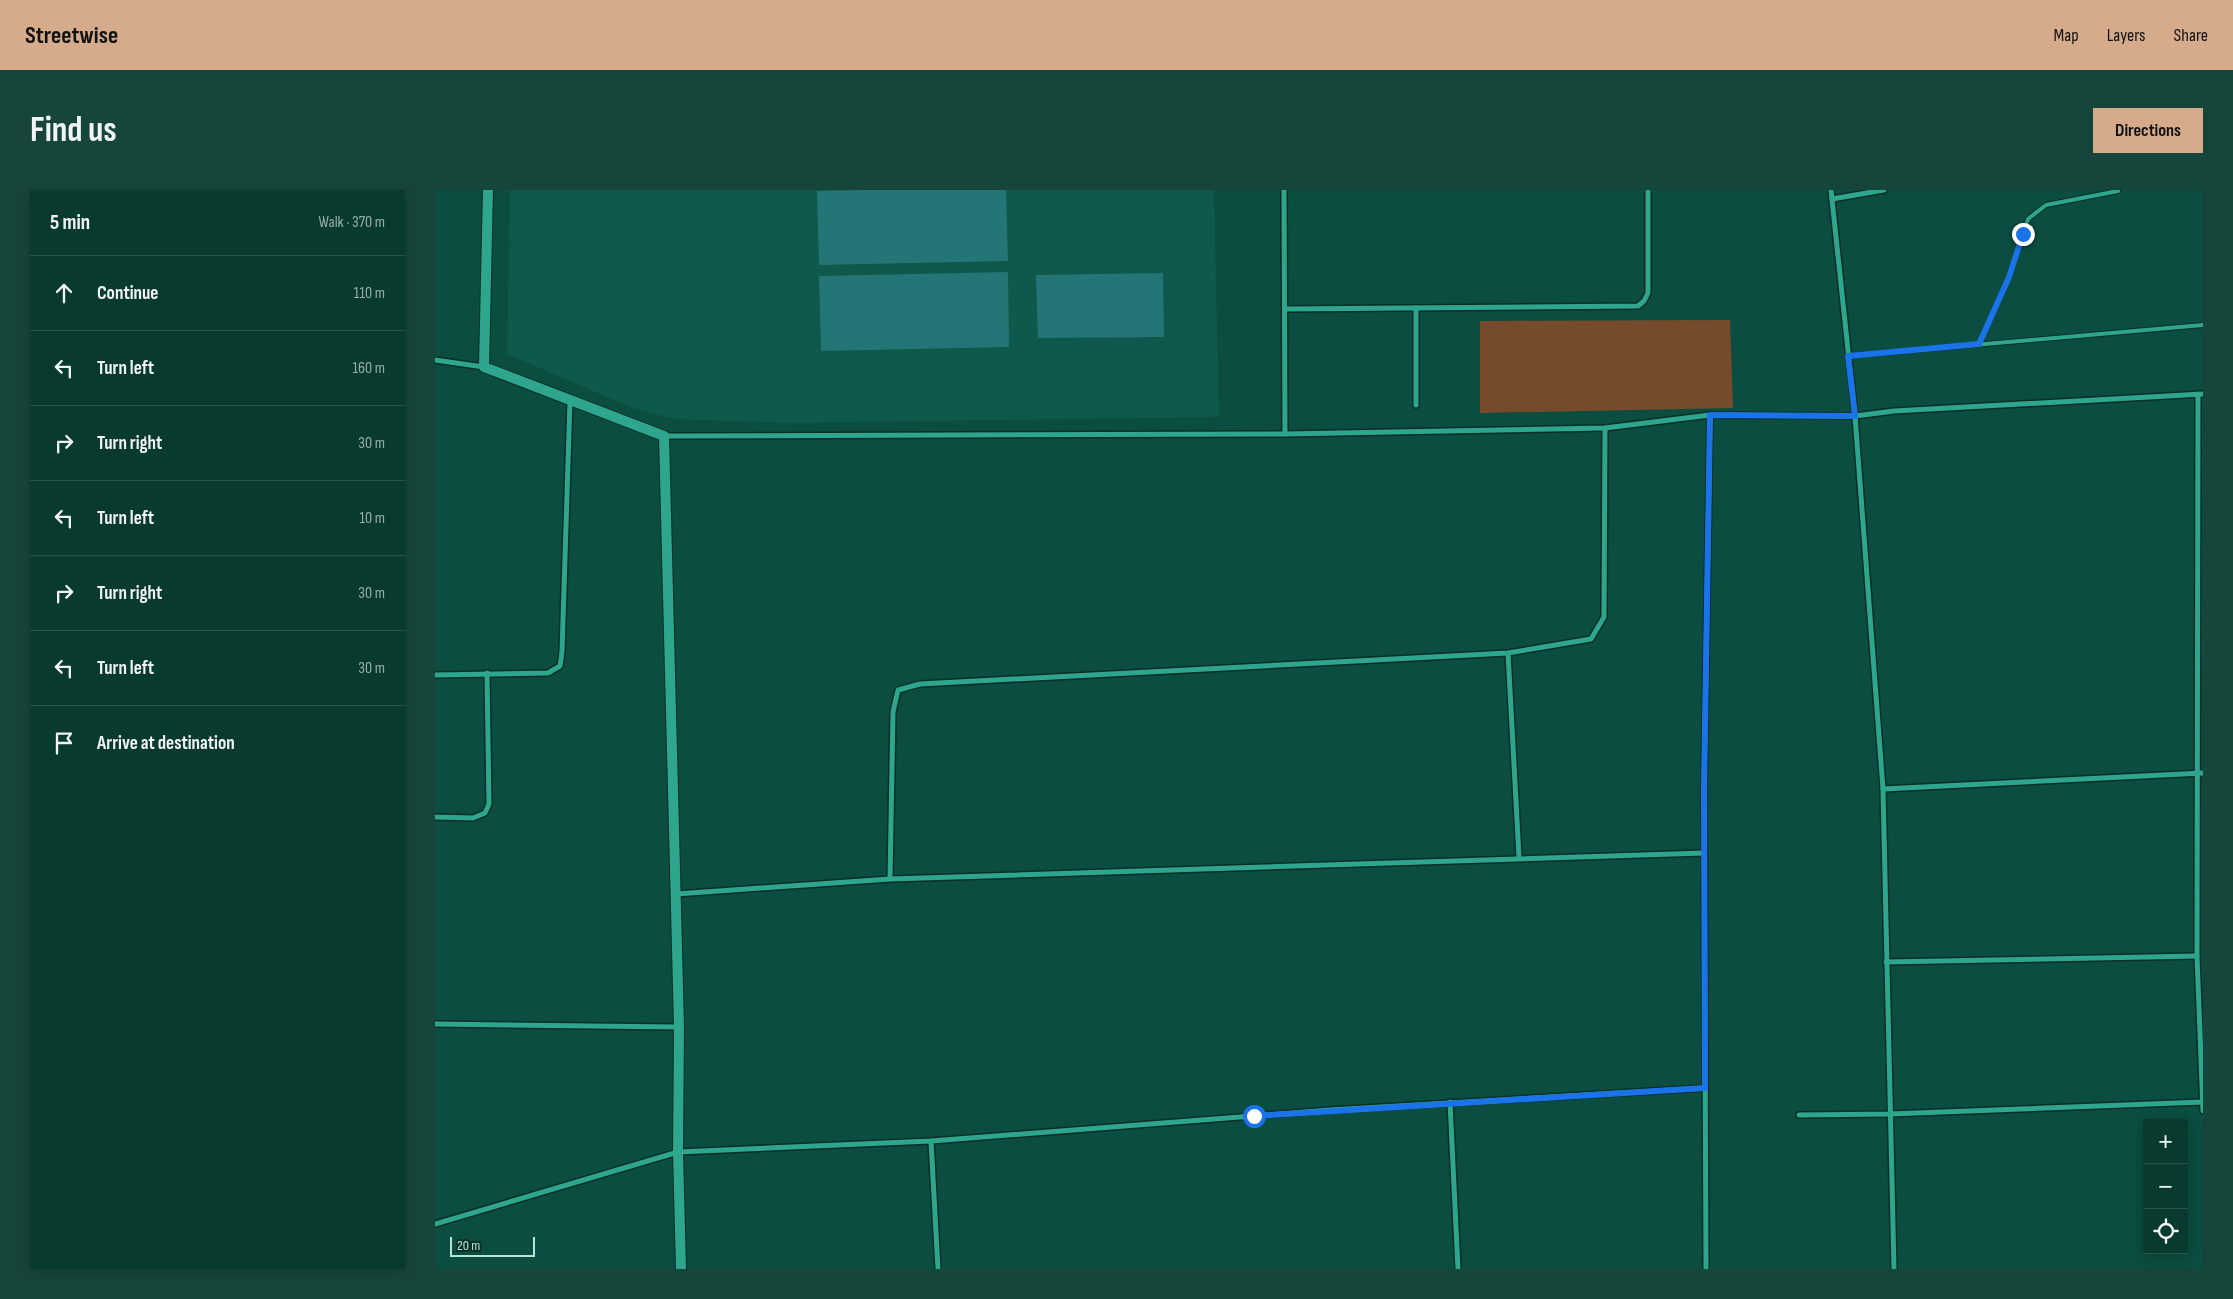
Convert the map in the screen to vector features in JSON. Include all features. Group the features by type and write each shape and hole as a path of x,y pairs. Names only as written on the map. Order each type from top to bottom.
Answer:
{"street":[{"path":"484,368 488,190"},
{"path":"1285,190 1285,434"},
{"path":"1285,309 1625,307 1642,304 1648,293 1648,190"},
{"path":"1831,190 1855,416 1883,789 1893,1269"},
{"path":"1832,199 1884,190"},
{"path":"1416,308 1416,405"},
{"path":"435,360 484,368 664,436 1285,434 1605,428 1710,415 1855,416 1894,411 2200,394 2200,773 2197,956 2202,1032 2203,1111"},
{"path":"435,675 548,673 560,666 563,642 570,401"},
{"path":"1706,1269 1704,853 1710,415"},
{"path":"890,879 893,712 898,690 920,684 1508,653 1591,639 1604,617 1605,428"},
{"path":"664,436 679,1027 678,1152 681,1269"},
{"path":"1508,653 1519,857"},
{"path":"435,817 473,818 485,813 489,804 487,674"},
{"path":"1883,789 2200,773"},
{"path":"676,894 890,879 1519,857 1704,853"},
{"path":"2197,865 2203,865"},
{"path":"1886,962 2197,956"},
{"path":"435,1024 679,1027"},
{"path":"435,1224 678,1152 931,1141 1330,1110 1705,1088"},
{"path":"1450,1102 1457,1269"},
{"path":"1799,1114 1890,1114 2203,1102"},
{"path":"931,1141 938,1269"}],"lane":[{"path":"1979,344 2009,277 2028,219 2046,205 2118,191"},
{"path":"1848,356 2203,324"}],"shaded area":[{"path":"510,190 1214,190 1219,417 787,423 674,419 632,408 507,354"},
{"path":"1730,320 1733,408 1480,413 1480,321"}],"building":[{"path":"1006,190 1008,261 819,265 817,191"},
{"path":"1008,272 1009,347 821,351 819,276"},
{"path":"1163,273 1164,337 1038,338 1036,275"}],"route":[{"path":"1254,1116 1705,1088 1704,789 1710,415 1855,416 1848,356 1979,344 2009,277 2023,234"}]}
